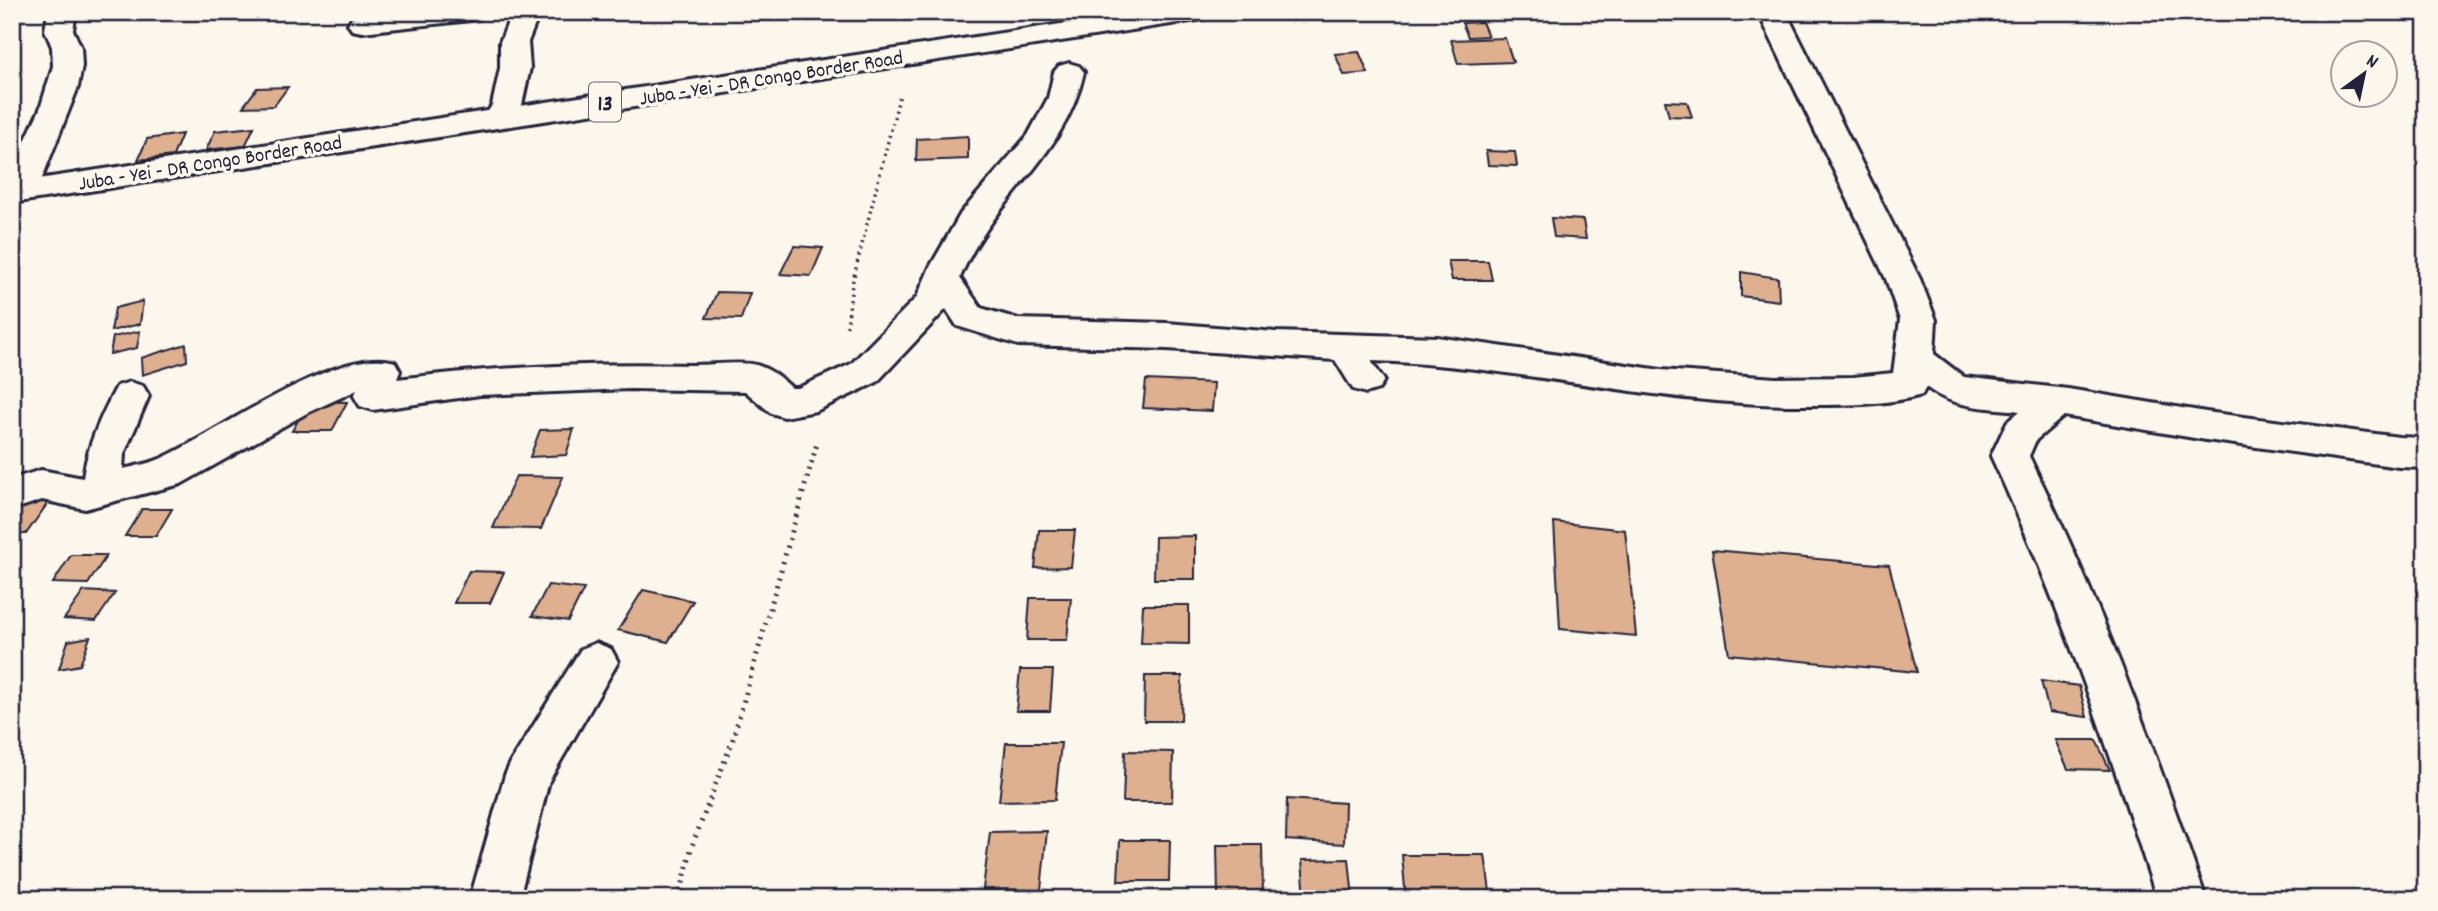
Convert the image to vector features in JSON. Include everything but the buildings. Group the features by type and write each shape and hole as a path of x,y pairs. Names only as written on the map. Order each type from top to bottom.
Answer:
{"street":[{"path":"17,192 70,65 68,41 60,30 62,12"},
{"path":"362,24 471,12"},
{"path":"499,118 507,105 515,68 514,42 526,12"},
{"name":"Juba - Yei - DR Congo Border Road","path":"17,192 1197,12"},
{"path":"942,278 970,317 1018,331 1060,335 1167,336 1276,345 1437,350 1661,383 1776,392 1853,391 1909,386 1915,358 1918,320 1903,279 1773,12"},
{"path":"12,495 41,485 85,494 167,473 294,403 349,378 382,371 373,396 480,382 630,376 724,379 751,377 768,387 784,403 803,401 838,387 864,373 932,303 942,278 973,221 1042,139 1063,98 1069,72"},
{"path":"912,322 945,328 981,328 992,324"},
{"path":"1352,347 1353,363 1366,380"},
{"path":"1915,358 1955,390 2399,452 2426,453"},
{"path":"102,489 105,454 130,396"},
{"path":"2056,402 2020,432 2010,456 2039,514 2109,684 2182,899"},
{"path":"494,899 528,775 596,662"}],"path":[{"path":"679,899 692,846 732,742 816,445 842,373 852,284 909,55"}]}
